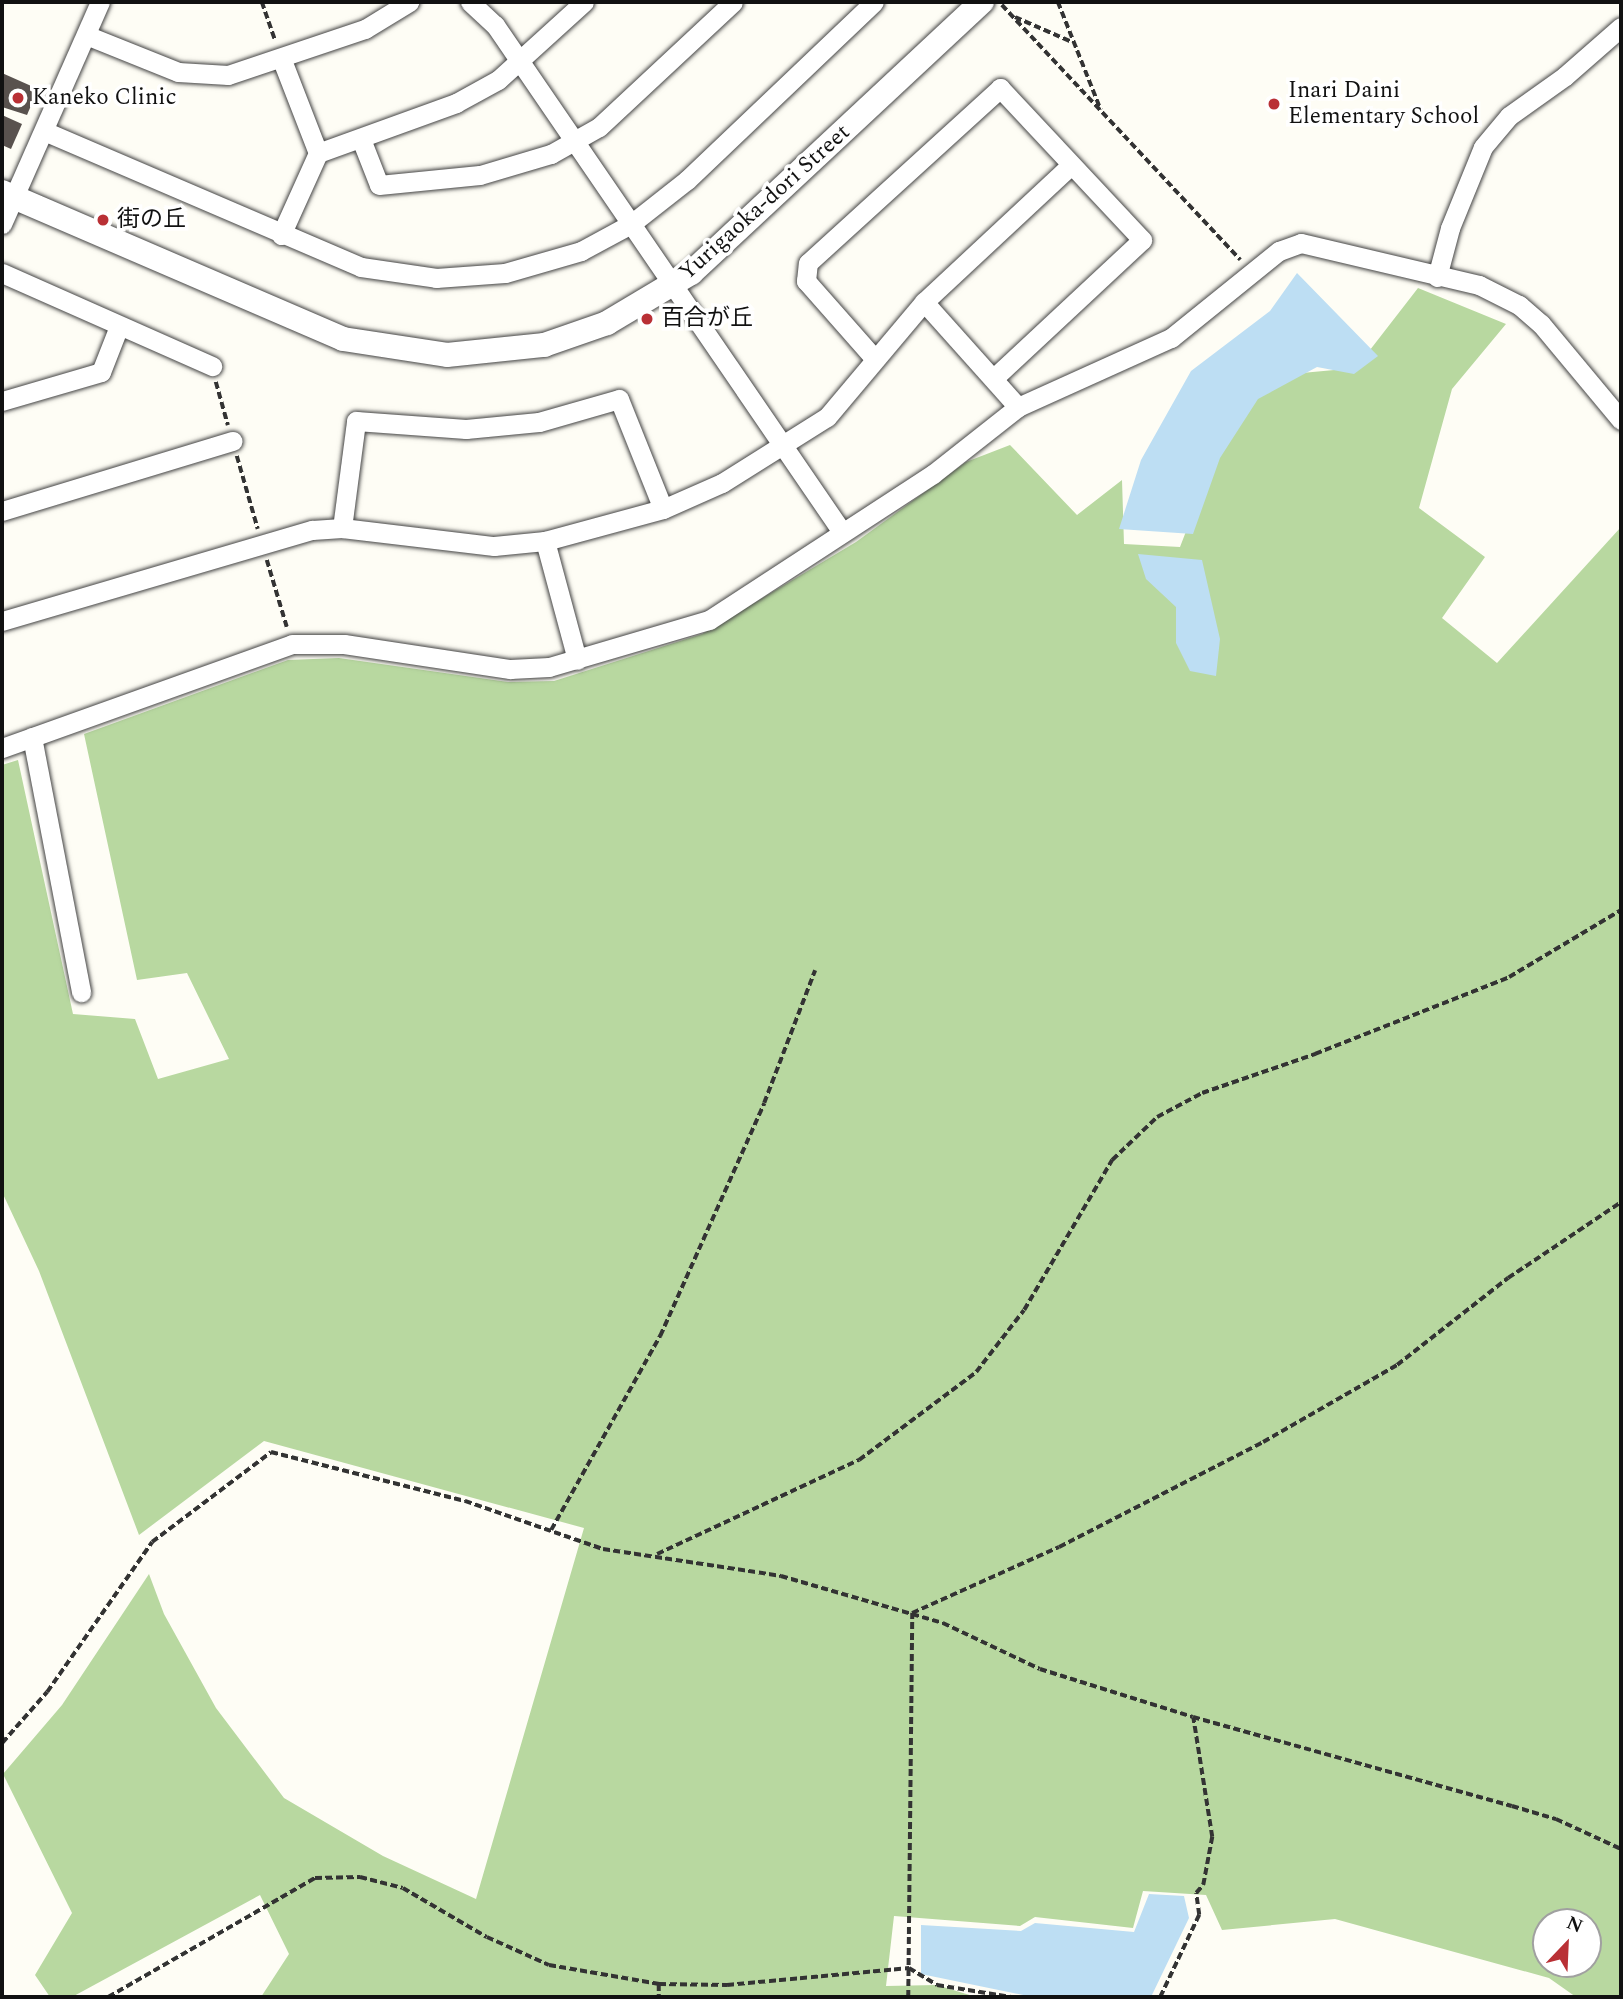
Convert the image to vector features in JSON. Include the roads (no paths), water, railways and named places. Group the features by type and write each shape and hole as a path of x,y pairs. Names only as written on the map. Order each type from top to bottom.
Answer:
{"street":[{"path":"2,224 8,194 44,131 100,2"},
{"path":"86,35 178,72 228,75 282,60 365,29 410,2"},
{"path":"470,2 495,25 842,532"},
{"path":"318,153 456,103 520,62 584,2"},
{"path":"361,139 379,185 480,175 524,164 575,142 599,127 733,2"},
{"path":"44,131 281,235 361,267 398,275 465,278 538,265 581,251 631,224 687,180 874,2"},
{"name":"Yurigaoka-dori Street","path":"8,194 299,324 342,340 414,353 482,354 544,345 607,323 673,286 723,246 982,2"},
{"path":"1437,277 1450,228 1483,147 1508,116 1565,76 1621,27"},
{"path":"281,235 318,153 282,60"},
{"path":"874,358 806,281 808,263 1000,88 1142,240 995,377"},
{"path":"2,621 262,542 342,528 494,546 545,541 663,509 722,483 784,447 827,417 874,358 924,302 1072,164"},
{"path":"2,748 292,644 344,644 510,669 577,660 709,620 933,474 1018,407 1161,343 1254,274 1279,251 1301,243 1479,285 1519,305 1541,324 1621,420"},
{"path":"2,273 212,366"},
{"path":"924,302 995,377 1018,407"},
{"path":"2,401 101,372 119,326"},
{"path":"342,528 356,421 466,429 539,422 619,399 663,509"},
{"path":"2,511 233,441"},
{"path":"545,541 577,660"},
{"path":"32,737 81,992"}],"water":[{"path":"1297,273 1378,356 1354,374 1317,367 1258,399 1220,458 1193,534 1119,529 1141,460 1191,371 1270,311"},
{"path":"1138,554 1202,560 1220,639 1216,676 1190,671 1176,643 1176,607 1146,579"},
{"path":"1149,1894 1184,1896 1189,1918 1151,1997 1033,1997 921,1974 921,1925 1021,1931 1035,1923 1134,1932"}],"place":[{"name":"Kaneko Clinic","path":"18,98"},
{"name":"Inari Daini Elementary School","path":"1274,104"},
{"name":"街の丘","path":"103,220"},
{"name":"百合が丘","path":"647,319"}]}
